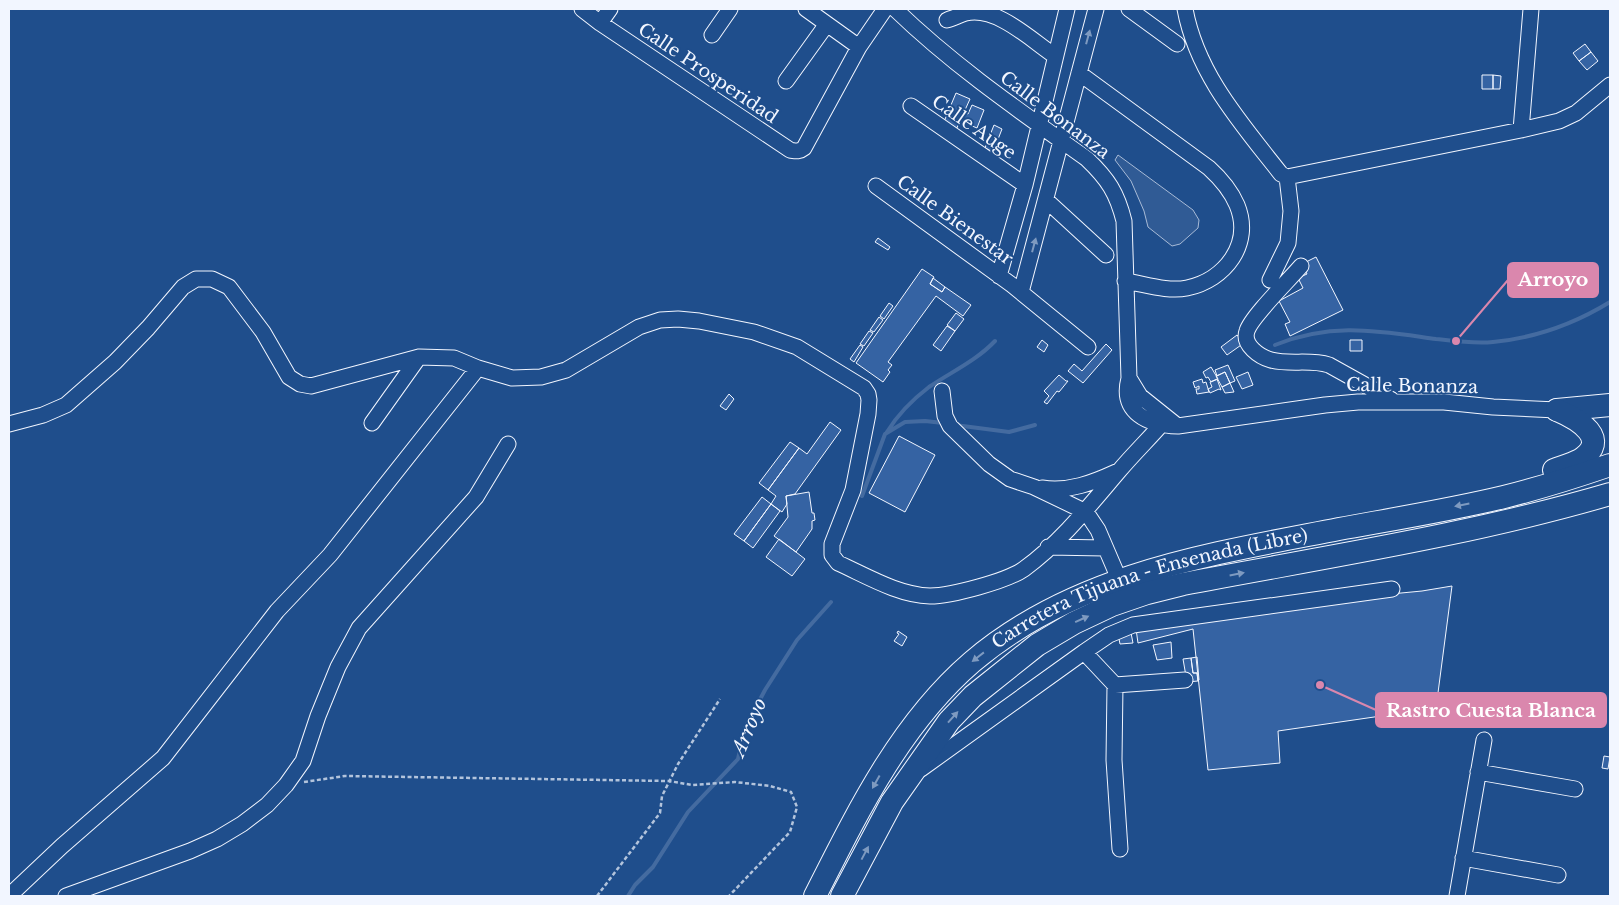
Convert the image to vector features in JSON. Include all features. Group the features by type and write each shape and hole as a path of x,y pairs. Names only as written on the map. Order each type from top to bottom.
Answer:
{"highway":[{"path":"1557,410 1610,405"},
{"path":"1502,497 1553,470 1578,461 1589,453 1593,446 1592,437 1587,427 1577,419 1557,410"},
{"name":"Carretera Tijuana - Ensenada (Libre)","path":"815,896 882,771 900,743 941,693 971,663 1004,637 1040,615 1077,596 1119,579 1164,566 1210,555 1502,497 1610,466"},
{"name":"Carretera Tijuana - Ensenada (Libre)","path":"842,896 892,802 949,721 980,690 1037,645 1074,623 1112,605 1182,584 1443,535 1552,511 1610,494"}],"street":[{"name":"Calle Prosperidad","path":"582,9 790,150 800,151 804,148 859,47"},
{"path":"600,23 610,9"},
{"path":"712,35 730,9"},
{"path":"806,9 859,47 885,9"},
{"name":"Calle Bonanza","path":"895,9 925,38 954,62 1087,159 1100,171 1111,186 1119,201 1124,221 1129,378 1126,388 1127,398 1131,407 1145,419 1169,423 1325,405 1394,401 1444,402 1493,407 1557,410"},
{"path":"999,276 1020,181 1039,124 1067,9"},
{"path":"1016,288 1046,200 1096,9"},
{"path":"1129,9 1177,44"},
{"path":"1186,9 1198,54 1213,83 1281,174 1287,177 1521,130 1559,120 1576,113 1610,85"},
{"path":"1521,130 1532,9"},
{"path":"948,20 968,13 988,14 1007,22 1056,56"},
{"path":"786,81 827,24"},
{"path":"1079,72 1209,168 1224,185 1237,205 1241,224 1241,242 1234,257 1222,271 1208,281 1186,288 1170,289 1125,281"},
{"name":"Calle Auge","path":"912,106 1020,181"},
{"path":"1270,280 1288,243 1291,211 1287,177"},
{"name":"Calle Bienestar","path":"876,186 1016,288 1088,347"},
{"path":"1046,200 1106,255"},
{"path":"1301,266 1246,331 1247,341 1252,349 1270,360 1318,362 1328,365 1394,401"},
{"path":"9,424 43,415 66,405 115,362 184,287 196,279 212,279 229,287 262,332 289,377 300,384 311,386 419,357 454,358 478,368 512,378 541,377 566,370 639,328 660,320 699,321 754,332 797,347 864,388 868,394 868,414 853,490 832,544 832,554 838,563 900,590 929,596 947,595 1013,575 1023,569 1086,512 1120,470 1169,423 1148,403 1129,378"},
{"path":"372,424 419,357"},
{"path":"9,896 69,840 163,758 277,611 330,555 478,368"},
{"path":"942,391 946,416 950,426 989,464 1010,479 1034,487 1086,512 1098,530 1119,579"},
{"path":"66,896 190,851 217,839 242,824 267,805 286,785 303,761 318,716 338,667 359,628 476,497 508,444"},
{"path":"1034,487 1054,490 1072,488 1093,483 1120,470"},
{"path":"1048,548 1105,548"},
{"path":"909,778 1084,652 1109,635 1133,625 1392,589"},
{"path":"1084,652 1115,685 1114,760 1120,848"},
{"path":"1115,685 1185,680"},
{"path":"1457,896 1484,740"},
{"path":"1478,772 1575,789"},
{"path":"1463,858 1558,875"}],"path":[{"path":"597,896 660,813 662,796 669,781 720,699"},
{"path":"286,785 345,776 669,781 692,785 735,782 770,786 791,792 797,807 790,832 729,896"}],"shaded area":[{"path":"1118,155 1193,210 1199,220 1198,228 1180,244 1172,246 1148,227 1144,211 1131,181 1115,160"}],"building":[{"path":"1585,44 1591,52 1579,61 1573,53"},
{"path":"1591,52 1598,61 1587,70 1579,61"},
{"path":"1482,75 1493,75 1493,89 1482,89"},
{"path":"1493,75 1501,76 1500,89 1493,89"},
{"path":"956,93 970,99 956,130 943,124"},
{"path":"972,105 984,110 977,128 960,121 964,112 968,114"},
{"path":"994,125 1002,129 993,152 985,148"},
{"path":"878,238 890,247 888,250 875,242"},
{"path":"1316,257 1343,310 1290,336 1285,324 1290,322 1279,301 1303,288 1298,278 1307,274 1302,264"},
{"path":"922,269 934,277 930,284 942,292 945,287 971,305 963,316 936,296 888,362 892,365 888,370 890,372 883,382 856,363"},
{"path":"933,278 945,287 942,292 930,284"},
{"path":"889,303 893,306 884,319 880,316"},
{"path":"956,313 964,319 955,331 947,325"},
{"path":"879,317 883,320 874,332 870,330"},
{"path":"947,326 955,331 941,351 933,345"},
{"path":"869,331 873,333 864,346 860,344"},
{"path":"1237,335 1244,343 1227,355 1221,347"},
{"path":"1042,340 1048,345 1044,352 1037,347"},
{"path":"1350,340 1362,340 1362,351 1350,351"},
{"path":"1106,344 1112,350 1083,383 1068,371 1074,364 1082,371"},
{"path":"860,345 863,347 854,362 850,359"},
{"path":"1228,365 1235,381 1230,383 1225,372 1217,376 1215,370"},
{"path":"1211,367 1218,379 1211,382 1203,372"},
{"path":"1225,372 1230,383 1222,387 1216,376"},
{"path":"1248,372 1253,385 1242,389 1236,377"},
{"path":"1059,375 1068,381 1047,404 1044,402 1049,396 1044,391"},
{"path":"1202,379 1203,383 1206,382 1209,392 1197,394 1196,389 1199,389 1199,386 1195,388 1193,382"},
{"path":"1217,379 1221,390 1210,393 1208,389 1212,387 1210,382"},
{"path":"1230,383 1234,392 1225,393 1222,387"},
{"path":"729,394 734,399 726,410 720,406"},
{"path":"830,422 841,430 795,494 786,496 787,504 782,512 771,504 776,496 768,490 799,448 807,454"},
{"path":"899,436 935,455 905,512 869,493"},
{"path":"790,442 799,448 768,490 759,483"},
{"path":"809,492 815,520 812,521 812,529 796,552 774,536 788,517 786,496"},
{"path":"762,497 771,504 744,541 734,534"},
{"path":"771,504 780,511 753,548 744,541"},
{"path":"779,539 805,559 792,576 766,557"},
{"path":"1452,586 1436,708 1278,731 1280,763 1208,770 1193,629 1138,643 1136,629 1349,598"},
{"path":"1130,628 1133,643 1120,644 1119,639"},
{"path":"898,631 907,637 902,646 894,641 899,634 897,633"},
{"path":"1171,642 1172,658 1157,660 1153,645"},
{"path":"1197,657 1198,681 1197,673 1193,673 1191,658"},
{"path":"1191,658 1193,673 1197,673 1198,681 1187,682 1183,659"},
{"path":"1604,756 1610,757 1608,769 1602,768"}],"waterway":[{"name":"Arroyo","path":"1275,345 1316,333 1355,330 1486,343 1524,337 1554,329 1610,302"},
{"path":"887,432 911,402 929,387 972,360 995,341"},
{"name":"Arroyo","path":"862,496 885,434 905,422 925,421 943,423"},
{"name":"Arroyo","path":"955,425 1009,432 1035,425"},
{"name":"Arroyo","path":"628,896 635,885 653,867 688,812 738,759 745,728 765,690 797,640 831,602"}],"place":[{"name":"Arroyo","path":"1456,341"},
{"name":"Rastro Cuesta Blanca","path":"1320,685"}]}
